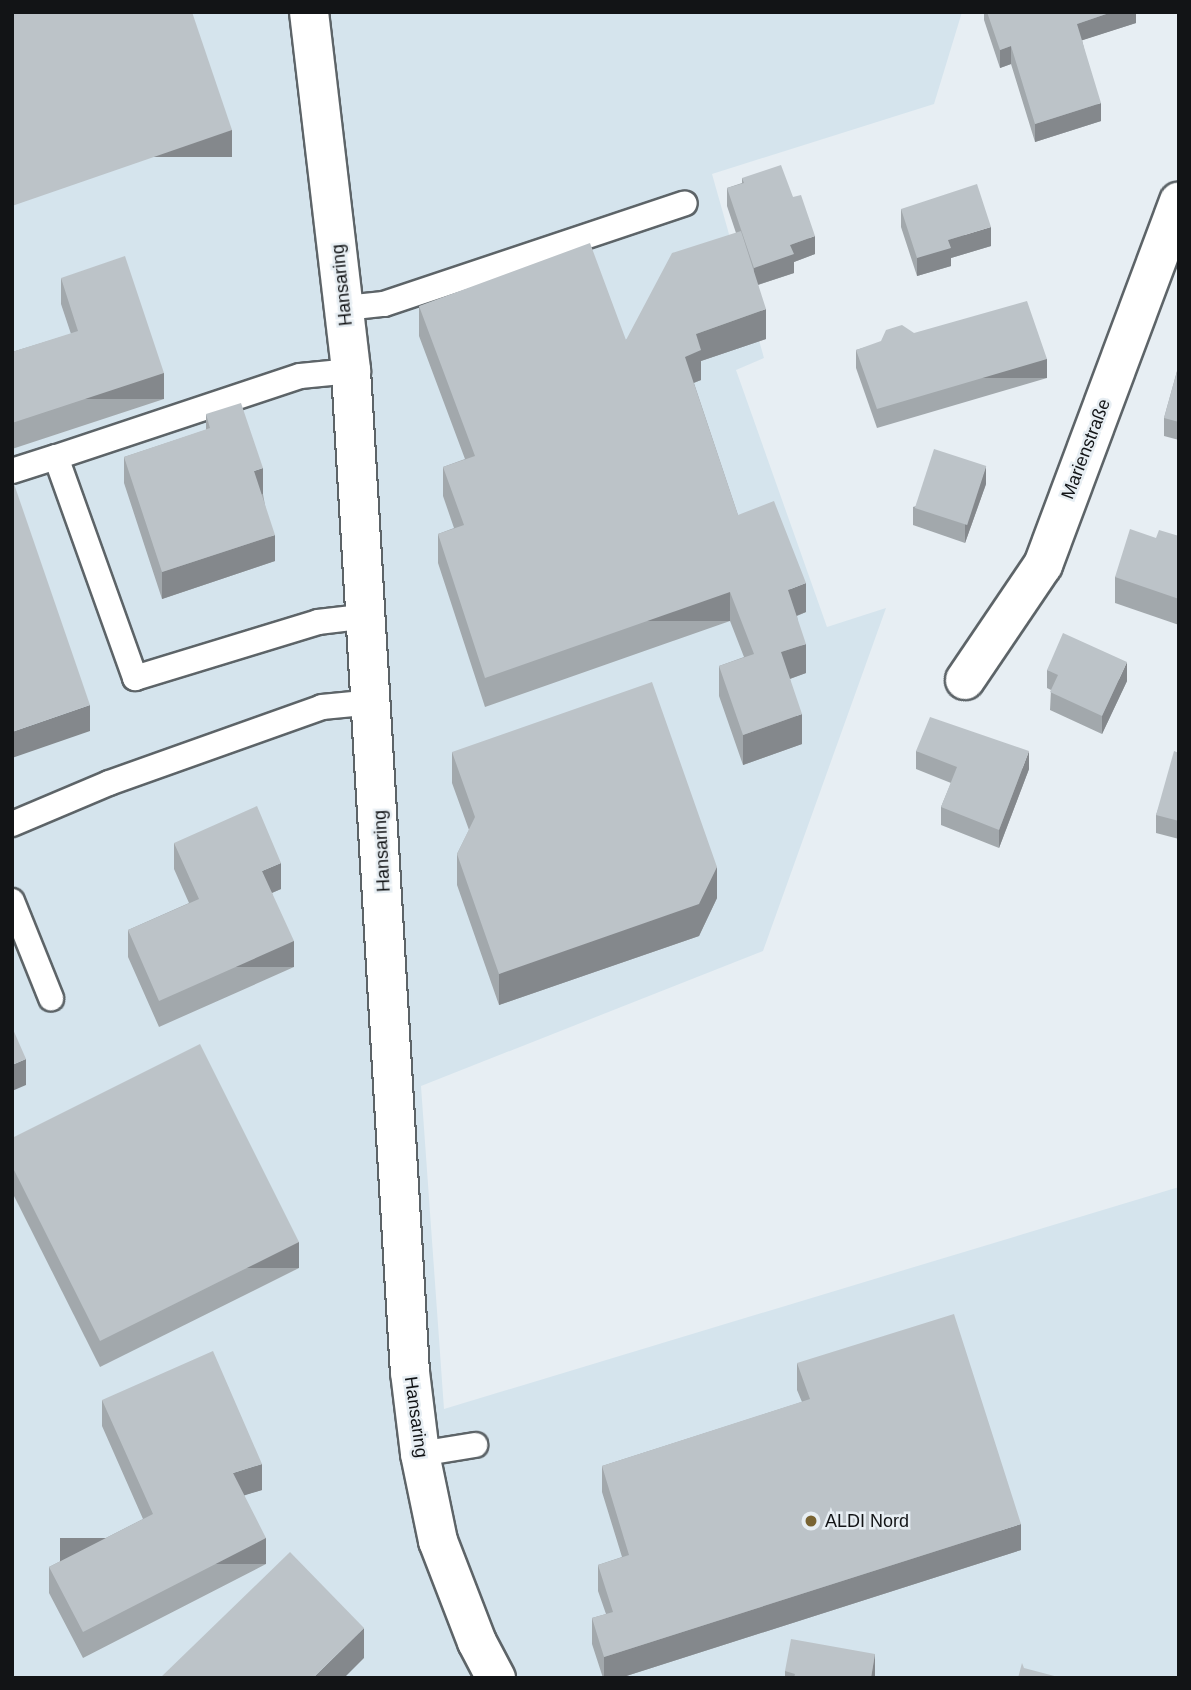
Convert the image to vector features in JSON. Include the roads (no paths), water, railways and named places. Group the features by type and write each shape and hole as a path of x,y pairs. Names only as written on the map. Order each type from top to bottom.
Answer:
{"street":[{"name":"Hansaring","path":"309,12 351,371 374,702 401,1258 420,1454 438,1541 455,1590 496,1678"},
{"name":"Marienstraße","path":"965,680 1042,565 1179,202"}],"lane":[{"path":"345,309 384,304 685,203"},
{"path":"12,471 300,376 351,371"},
{"path":"56,457 135,678 318,622 368,616"},
{"path":"12,824 109,783 323,707 374,702"},
{"path":"12,901 51,998"},
{"path":"420,1454 475,1445"}],"place":[{"name":"ALDI Nord","path":"811,1521"}]}
